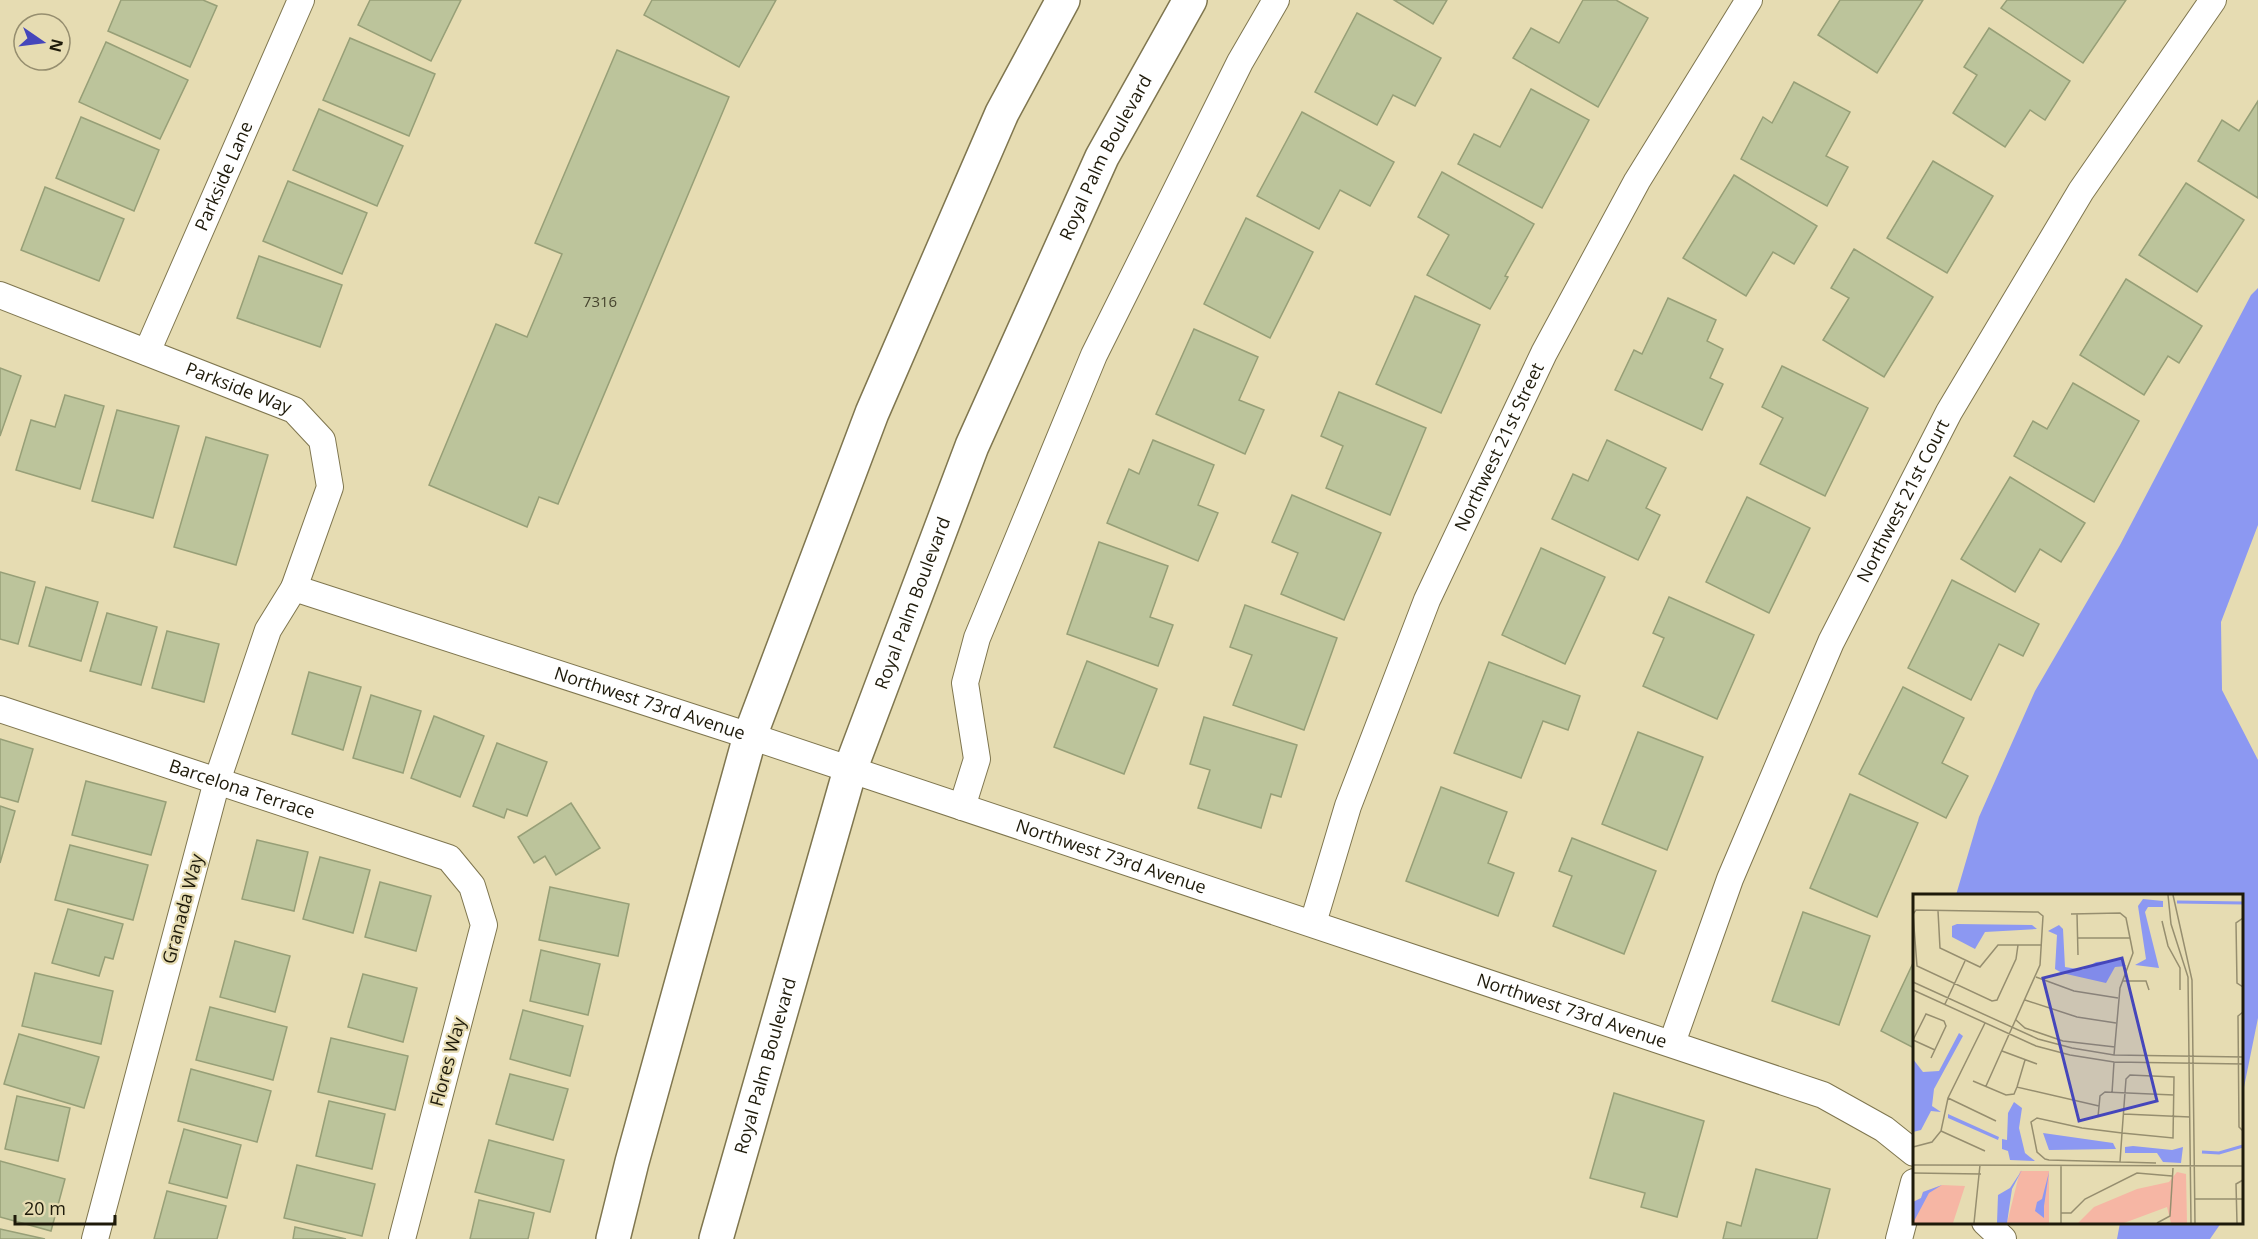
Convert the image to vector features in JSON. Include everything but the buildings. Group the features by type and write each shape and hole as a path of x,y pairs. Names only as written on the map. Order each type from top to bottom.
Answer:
{"main road":[{"path":"613,1239 632,1162 750,736 872,413 1002,113 1063,0"},
{"name":"Royal Palm Boulevard","path":"716,1239 850,770 972,446 1102,157 1190,0"}],"street":[{"name":"Parkside Lane","path":"147,352 301,0"},
{"path":"962,807 977,759 965,683 976,638 1094,355 1240,62 1276,0"},
{"name":"Northwest 21st Street","path":"1313,923 1348,807 1427,600 1544,353 1621,211 1749,0"},
{"name":"Northwest 21st Court","path":"1672,1043 1730,879 1831,642 1949,412 2081,191 2213,0"},
{"name":"Parkside Way","path":"0,295 294,410 322,440 330,487 294,588"},
{"name":"Northwest 73rd Avenue","path":"294,588 750,736 1823,1095 1884,1129 1913,1152"},
{"name":"Granada Way","path":"95,1239 217,781 268,630 294,588"},
{"name":"Barcelona Terrace","path":"0,709 449,858 472,885"},
{"name":"Flores Way","path":"402,1239 484,926 472,885"},
{"path":"1899,1239 1913,1186"},
{"path":"1987,1224 2003,1239"}],"water":[{"path":"2258,288 2258,525 2221,622 2222,690 2258,760 2258,1018 2243,1092 2243,894 1956,894 1979,817 2035,691 2120,545 2251,295"},
{"path":"2120,1224 2220,1224 2210,1239 2117,1239"}]}
